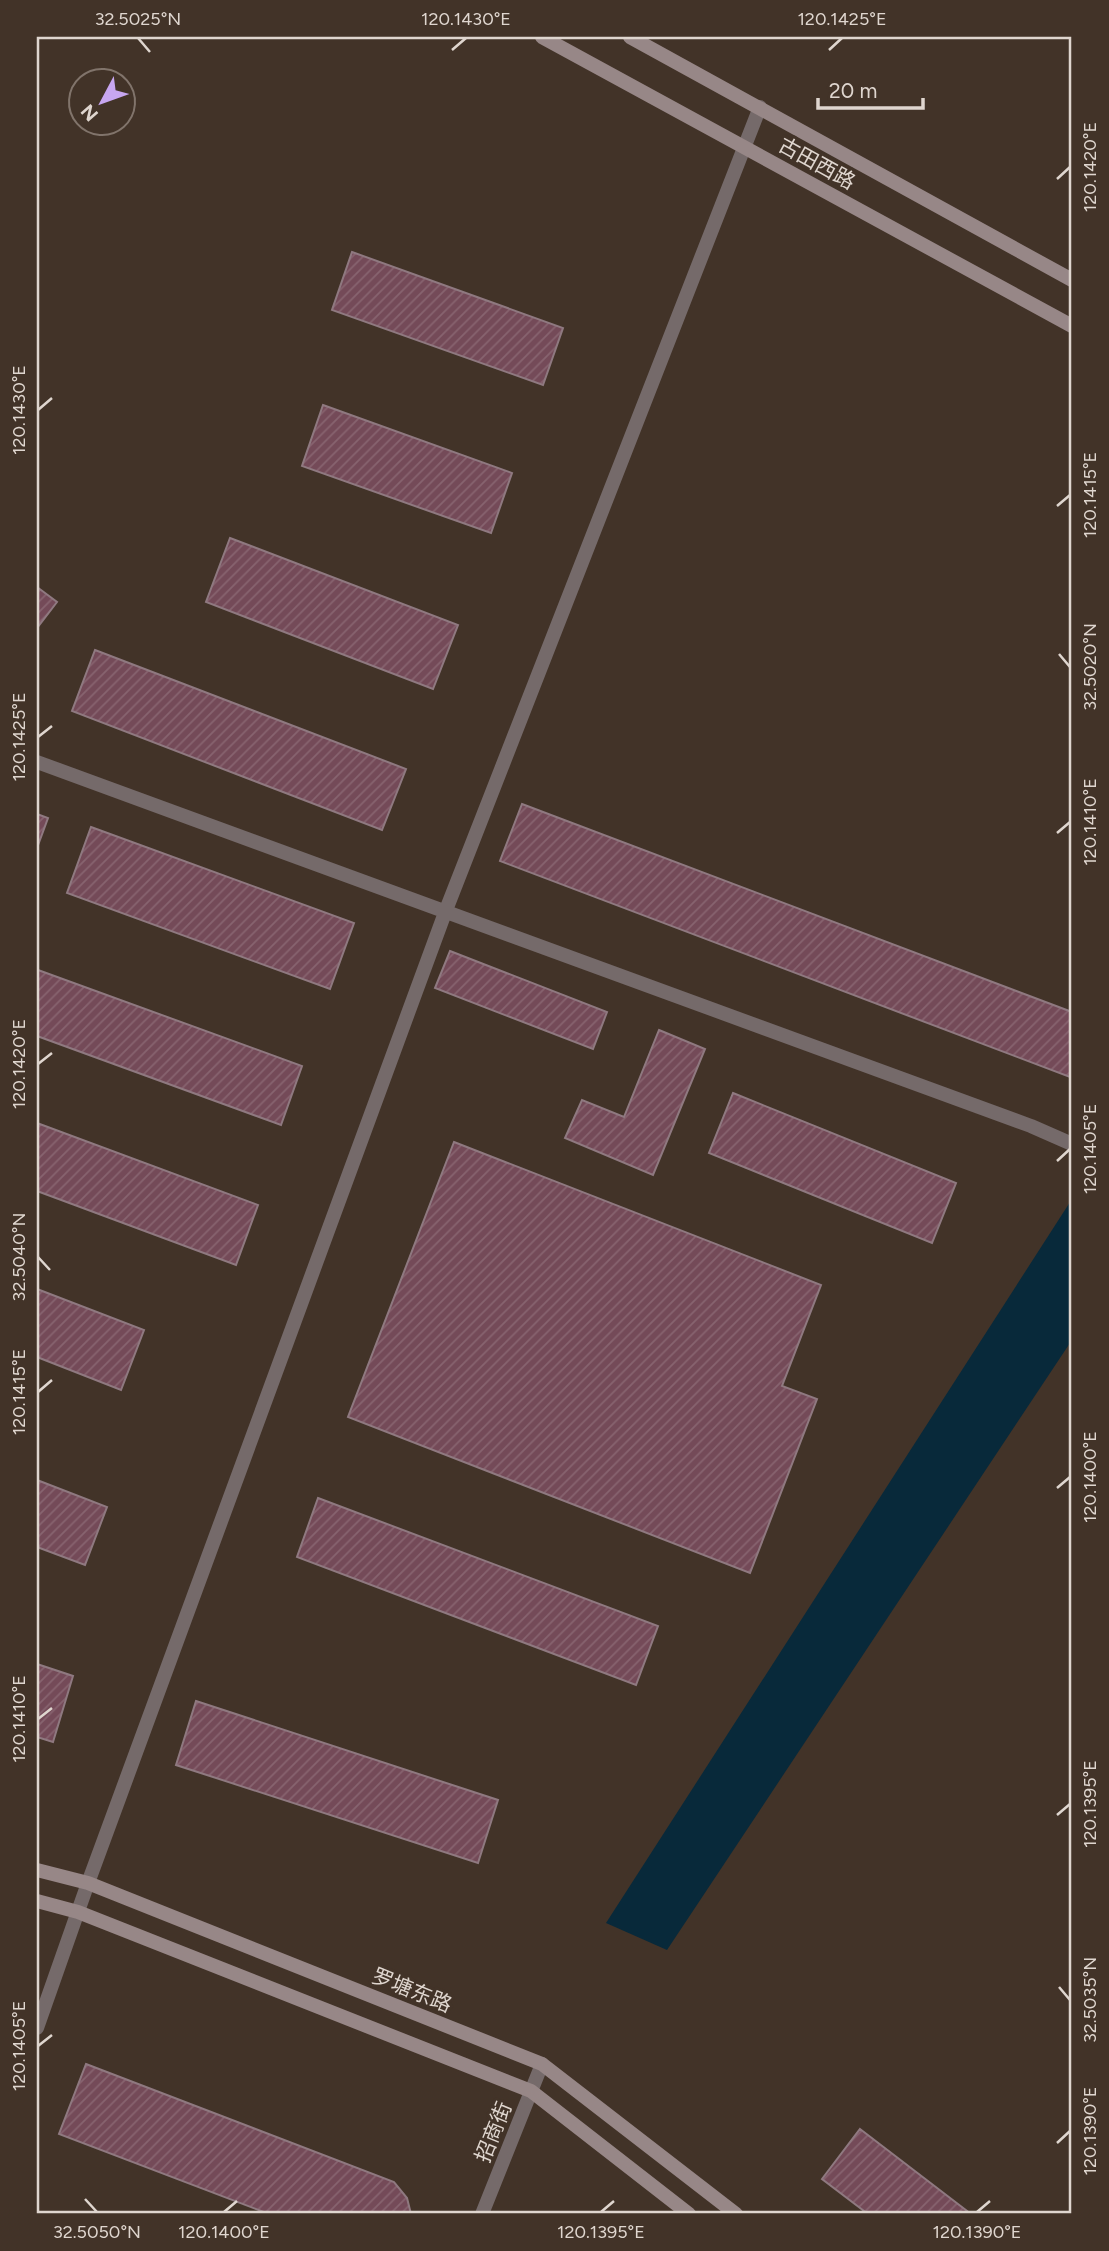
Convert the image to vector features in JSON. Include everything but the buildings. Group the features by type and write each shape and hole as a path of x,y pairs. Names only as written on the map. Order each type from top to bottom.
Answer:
{"street":[{"name":"古田西路","path":"542,37 1072,326"},
{"name":"古田西路","path":"630,37 1072,280"},
{"path":"37,2028 446,910 760,107"},
{"path":"37,762 446,910 1031,1126 1072,1144"},
{"name":"罗塘东路","path":"37,1870 88,1883 542,2064 736,2214"},
{"path":"37,1901 78,1912 531,2091 689,2214"},
{"name":"招商街","path":"482,2214 542,2064"}],"water":[{"path":"1072,1199 1072,1340 667,1950 606,1923"}]}
